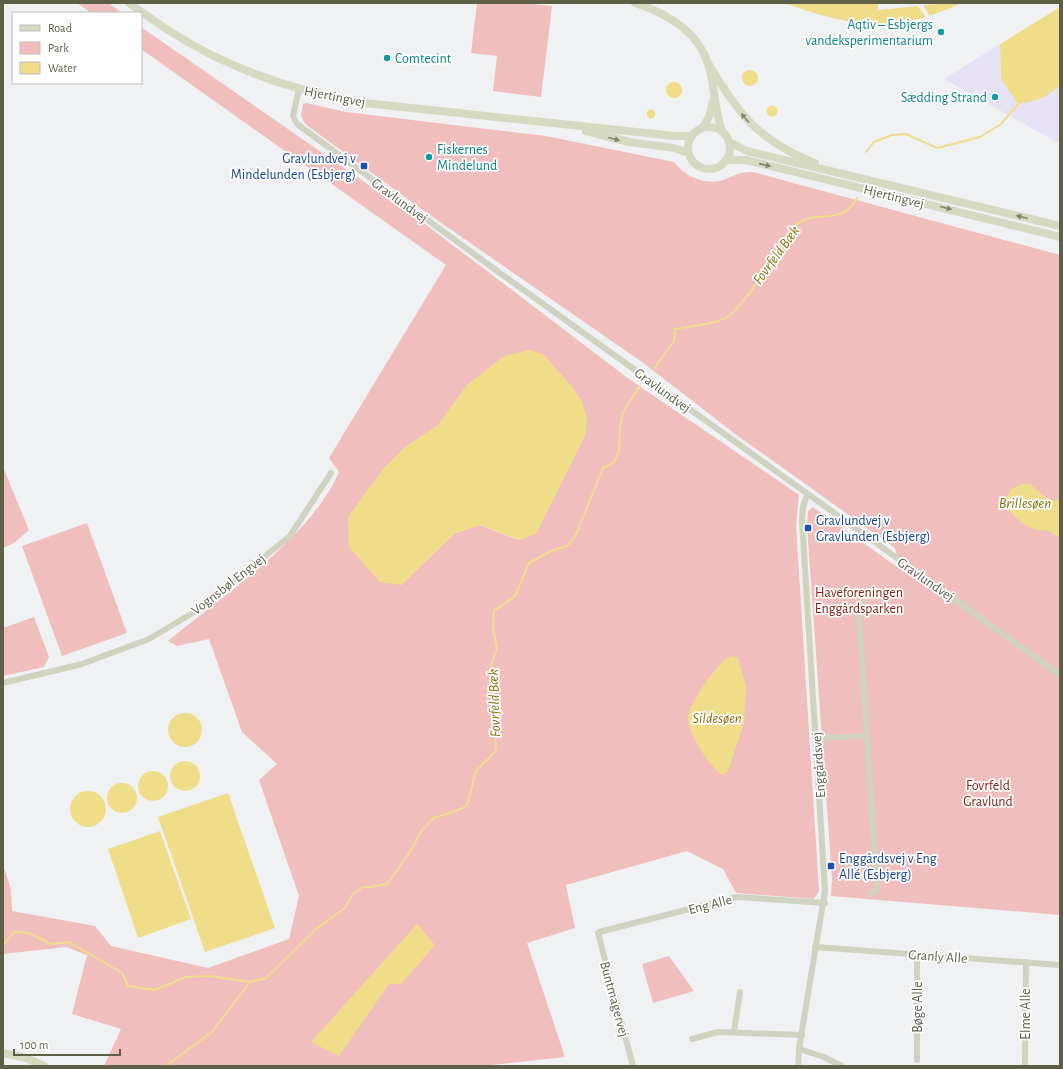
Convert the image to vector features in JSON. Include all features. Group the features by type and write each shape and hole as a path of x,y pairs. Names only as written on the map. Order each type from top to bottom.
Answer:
{"main road":[{"name":"Hjertingvej","path":"129,3 142,12"},
{"path":"635,3 669,17 686,30 697,42 708,63 736,107 752,126 768,140 793,155 879,182"},
{"name":"Hjertingvej","path":"142,12 172,33 200,48 266,78 299,89 365,103 562,125 674,136 691,136"},
{"path":"708,63 713,94 722,131 729,142 729,154 726,160 715,168 708,169 696,165 688,153 688,142 691,136 703,127 709,117 713,94"},
{"name":"Hjertingvej","path":"562,125 629,142 674,148 688,153"},
{"path":"703,127 709,126 722,131"},
{"name":"Hjertingvej","path":"729,142 747,151 1060,226"},
{"name":"Hjertingvej","path":"726,160 746,160 1060,236"},
{"path":"3,1053 26,1058 44,1066"}],"street":[{"name":"Gravlundvej","path":"299,89 293,116 297,124 807,495 1060,676"},
{"name":"Vognsbøl Engvej","path":"3,682 89,662 149,639 201,608 290,536 330,473"},
{"name":"Enggårdsvej","path":"798,1066 799,1049 825,891 802,520 803,506 807,495"},
{"path":"871,589 860,604 859,615 877,889 871,894"},
{"path":"816,738 866,736"},
{"name":"Eng Alle","path":"598,933 738,897 824,903"},
{"name":"Buntmagervej","path":"598,933 633,1066"},
{"name":"Granly Alle","path":"816,947 1060,965"},
{"name":"Bøge Alle","path":"917,954 917,1060"},
{"name":"Elme Alle","path":"1025,1066 1026,962"},
{"path":"734,1032 740,992"},
{"path":"692,1039 718,1032 802,1035"},
{"path":"799,1049 824,1057 842,1066"}],"green space":[{"path":"77,3 108,3 121,12 90,12"},
{"path":"477,3 522,3 552,6 541,97 493,91 497,56 471,53"},
{"path":"142,28 425,224 629,379 799,495 796,525 819,891 814,899 736,893 723,869 687,851 566,885 575,928 527,943 565,1057 482,1066 104,1066 121,1029 72,1014 87,955 66,947 3,954 3,865 11,889 12,911 95,926 111,946 208,968 289,939 299,896 259,780 277,764 242,732 209,639 177,646 168,641 264,564 308,520 326,496 339,472 329,458 446,265 142,50","holes":["437,426 519,540 479,525 454,534 401,585 404,448"]},
{"path":"306,103 346,112 546,136 674,162 679,168 691,176 704,181 719,181 741,173 753,172 1060,255 1060,915 831,896 832,879 807,526 808,511 813,507 900,569 895,548 738,436 642,362 424,211 305,124 301,115 303,104"},
{"path":"3,467 29,530 14,543 3,548"},
{"path":"87,523 127,633 62,656 22,546"},
{"path":"34,617 49,657 44,667 3,676 3,628"},
{"path":"669,956 694,991 653,1003 642,964"}],"sand":[{"name":"Sædding Strand","path":"1000,44 1001,79 1052,93 1060,85 1060,144 944,79"}],"water":[{"path":"784,3 961,3 915,20 873,24 831,18"},
{"path":"1060,7 1060,85 1051,93 1041,98 1018,104 1001,79 1000,44"},
{"path":"750,70 757,75 758,78 753,85 750,86 743,81 742,78 747,71"},
{"path":"674,82 681,87 682,90 677,97 674,98 667,93 666,90 671,83"},
{"path":"770,106 774,106 776,107 776,115 770,116 767,113 767,109"},
{"path":"651,109 656,114 651,119 646,114"},
{"path":"530,350 544,355 573,388 582,402 587,419 585,436 536,534 520,540 479,525 454,534 401,585 380,582 349,547 348,517 383,469 404,448 437,426 467,385 504,356"},
{"name":"Brillesøen","path":"1022,484 1030,484 1049,500 1060,500 1060,537 1049,531 1029,527 1021,522 1010,511 1004,502 1011,489"},
{"name":"Sildesøen","path":"731,656 738,658 746,687 744,723 728,771 725,774 720,774 710,763 695,740 688,718 689,712 698,694 712,674 726,659"},
{"path":"182,713 188,713 192,714 199,720 202,730 201,737 195,744 188,747 182,747 178,746 171,740 168,733 168,727 169,723 175,716"},
{"path":"185,761 196,765 200,776 196,787 185,791 174,787 170,776 174,765"},
{"path":"153,771 164,775 168,786 164,797 153,801 142,797 138,786 142,775"},
{"path":"122,783 133,787 137,798 133,809 122,813 111,809 107,798 111,787"},
{"path":"88,791 98,794 103,799 106,809 103,819 98,824 88,827 78,824 73,819 70,809 73,799 78,794"},
{"path":"228,793 275,928 205,952 158,817"},
{"path":"160,831 191,919 138,938 108,849"},
{"path":"417,924 435,945 401,984 389,984 339,1056 311,1042"}],"pier":[{"path":"878,3 938,4 923,5 931,18 927,19 918,6 878,10"}],"waterway":[{"name":"Fovrfeld Bæk","path":"866,152 874,142 892,135 906,134 937,148 980,137 1001,124 1018,104"},
{"name":"Fovrfeld Bæk","path":"654,369 674,341 675,329 718,321 728,317 733,312 767,270 783,241 794,227 802,221 810,218 843,213 857,198"},
{"name":"Fovrfeld Bæk","path":"166,1066 212,1032 250,982 266,978 315,930 345,908 352,895 363,887 387,884 410,852 422,830 434,818 461,809 467,805 476,771 496,751 491,664 497,649 493,627 494,611 515,596 529,563 551,551 567,546 575,537 603,468 614,462 619,451 620,427 623,412 640,386"},
{"path":"3,946 14,932 29,933 51,944 69,942 122,973 128,986 155,990 186,977 210,976 250,982"}],"place":[{"name":"Aqtiv – Esbjergs vandeksperimentarium","path":"941,32"},
{"name":"Comtecint","path":"387,58"},
{"name":"Sædding Strand","path":"995,97"},
{"name":"Fiskernes Mindelund","path":"429,157"},
{"name":"Gravlundvej v Mindelunden (Esbjerg)","path":"364,166"},
{"name":"Gravlundvej v Gravlunden (Esbjerg)","path":"808,528"},
{"name":"Enggårdsvej v Eng Allé (Esbjerg)","path":"831,866"}],"park label":[{"name":"Haveforeningen Enggårdsparken","path":"859,600"},
{"name":"Fovrfeld Gravlund","path":"988,794"}]}
